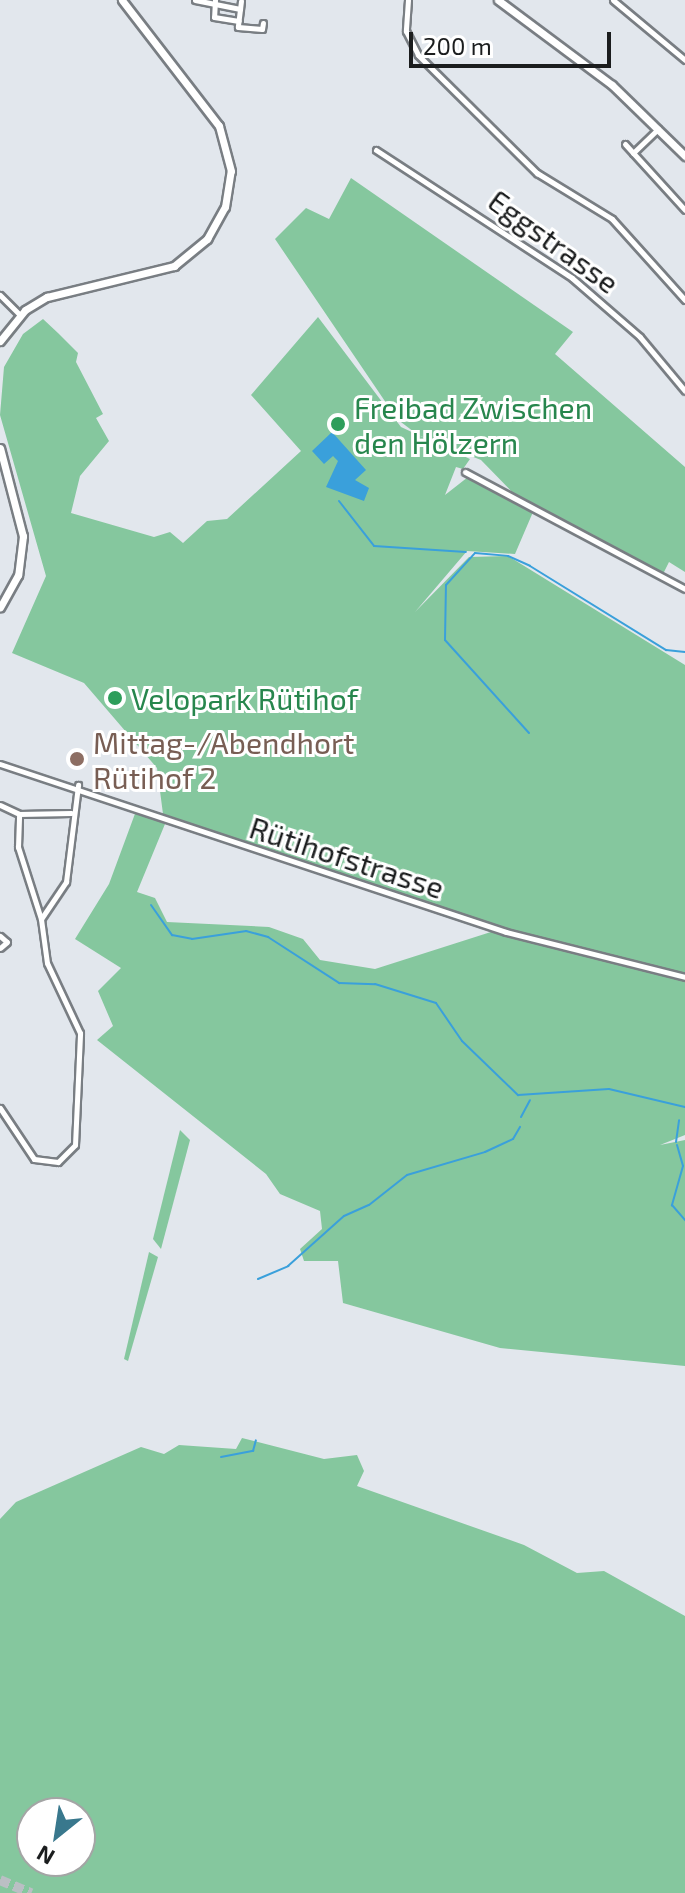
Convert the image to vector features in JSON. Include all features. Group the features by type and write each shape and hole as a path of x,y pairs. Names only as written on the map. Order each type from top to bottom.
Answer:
{"main road":[{"path":"0,341 20,315 59,292 174,266 207,239 227,202 231,171 219,126 122,0"},
{"path":"498,0 659,129 685,156"},
{"path":"0,448 23,536 18,575 0,607"}],"street":[{"path":"195,0 240,9"},
{"path":"408,0 406,31 418,55 537,173 612,219 685,300"},
{"path":"613,0 685,60"},
{"path":"241,1 238,27 262,29 263,23"},
{"path":"215,3 214,17 239,21"},
{"path":"633,153 659,129"},
{"path":"625,144 685,210"},
{"name":"Eggstrasse","path":"376,150 572,278 640,337 685,391"},
{"path":"0,295 20,315"},
{"path":"465,472 685,589"},
{"name":"Rütihofstrasse","path":"0,764 78,785 506,932 685,977"},
{"path":"41,919 66,882 71,813 78,785"},
{"path":"0,805 19,814 71,813"},
{"path":"0,1108 34,1159 58,1162 75,1145 80,1033 50,972 41,919 18,847 19,814"},
{"path":"0,936 7,942 0,948"}],"green space":[{"path":"351,178 573,332 555,354 685,467 685,572 669,562 662,576 519,499 481,460 418,435 397,419 275,239 306,208 329,219"},
{"path":"318,317 401,427 470,459 463,469 456,467 445,495 468,477 533,512 515,554 467,551 415,612 469,557 508,556 685,665 685,1135 660,1145 685,1140 685,1366 500,1348 343,1303 338,1261 304,1261 300,1249 322,1229 320,1211 280,1194 266,1174 97,1040 113,1026 98,991 121,968 75,939 109,884 136,811 165,824 137,892 155,898 167,922 269,927 303,939 320,960 375,969 494,931 163,814 157,768 84,683 12,653 46,576 0,415 4,367 23,334 43,319 78,353 76,362 103,414 96,418 109,441 80,476 71,513 154,537 170,532 183,543 207,521 227,519 301,451 251,395"},
{"path":"180,1130 190,1140 161,1249 153,1239"},
{"path":"149,1252 158,1257 128,1361 124,1359"},
{"path":"242,1438 324,1459 357,1455 364,1471 357,1486 524,1545 577,1573 604,1571 685,1616 685,1893 0,1893 0,1519 16,1502 141,1447 164,1454 179,1445 236,1449"}],"water":[{"path":"332,432 366,470 355,480 369,488 364,501 326,487 338,461 333,456 324,464 312,451"}],"waterway":[{"path":"339,501 374,546 466,552"},
{"path":"529,733 445,640 446,585 475,553 508,556 530,566 666,650 685,652"},
{"path":"151,905 172,935 192,939 246,931 268,937 339,983 375,984 436,1003 462,1041 518,1095 609,1089 685,1107"},
{"path":"521,1117 530,1100"},
{"path":"676,1142 679,1120"},
{"path":"258,1279 288,1266 344,1216 369,1205 407,1175 485,1152 513,1139 520,1127"},
{"path":"677,1145 683,1166 672,1205 685,1220"},
{"path":"221,1457 253,1451 256,1440"}],"tunnel":[{"path":"0,1880 31,1893"}],"place":[{"name":"Freibad Zwischen den Hölzern","path":"338,424"},
{"name":"Velopark Rütihof","path":"115,698"},
{"name":"Mittag-/Abendhort Rütihof 2","path":"77,759"}]}
